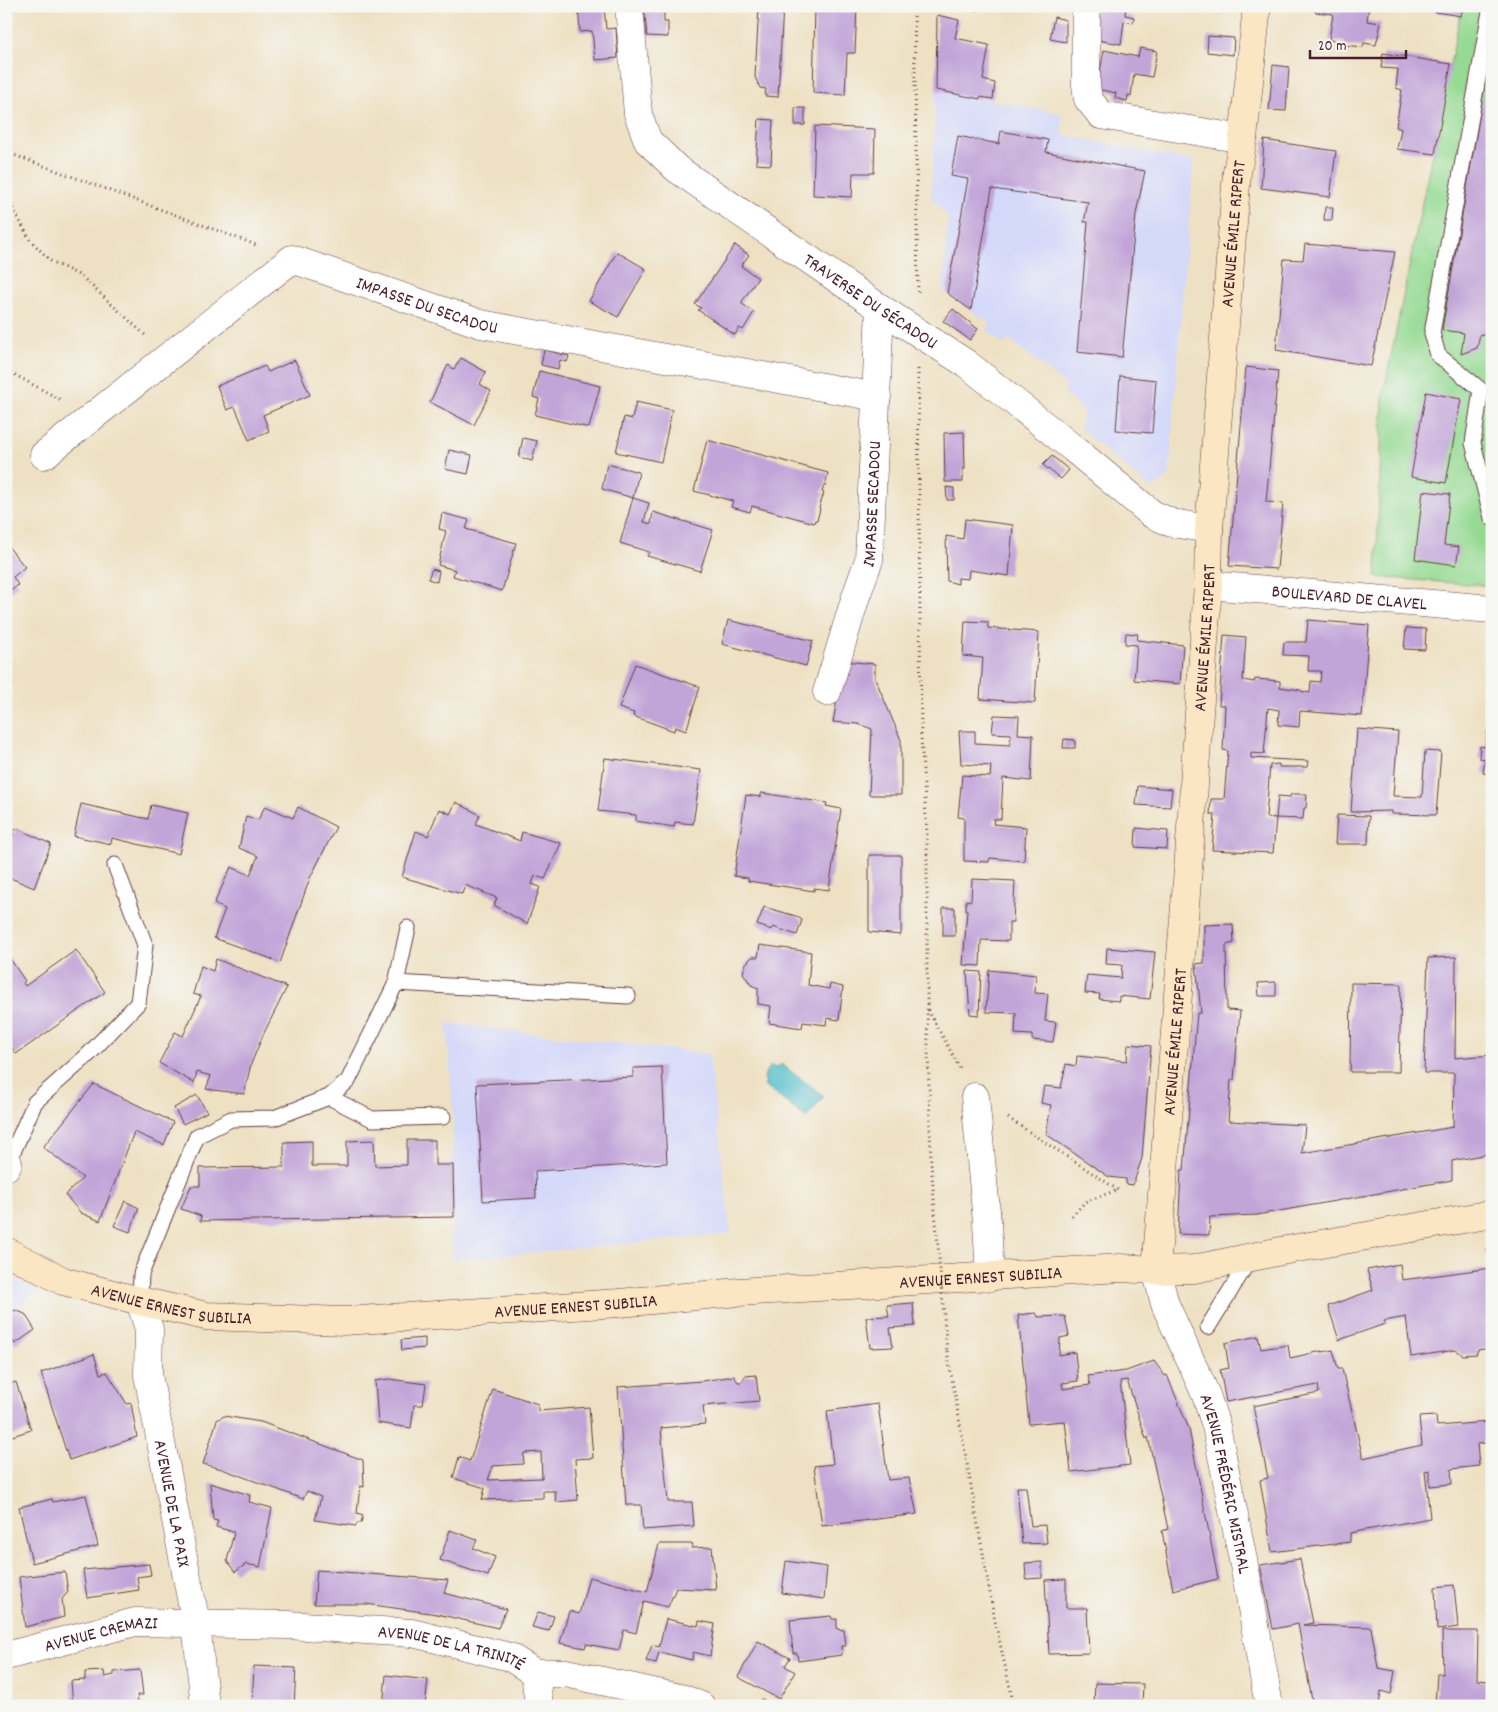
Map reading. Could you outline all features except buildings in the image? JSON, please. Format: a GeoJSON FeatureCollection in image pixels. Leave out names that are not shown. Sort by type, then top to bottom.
{"type":"FeatureCollection","features":[{"type":"Feature","properties":{"kind":"main road","name":"AVENUE ÉMILE RIPERT"},"geometry":{"type":"LineString","coordinates":[[1156,1270],[1189,856],[1208,585],[1209,528],[1237,172],[1257,6]]}},
{"type":"Feature","properties":{"kind":"main road","name":"AVENUE ERNEST SUBILIA"},"geometry":{"type":"LineString","coordinates":[[6,1250],[63,1281],[206,1316],[344,1320],[619,1303],[739,1292],[1120,1268],[1156,1270],[1194,1269],[1281,1251],[1492,1214]]}},
{"type":"Feature","properties":{"kind":"street","name":"TRAVERSE DU SÉCADOU"},"geometry":{"type":"LineString","coordinates":[[629,6],[638,114],[648,141],[677,169],[880,308],[967,364],[1152,514],[1172,523],[1209,528]]}},
{"type":"Feature","properties":{"kind":"street"},"geometry":{"type":"LineString","coordinates":[[1086,6],[1086,85],[1088,99],[1101,115],[1242,139]]}},
{"type":"Feature","properties":{"kind":"street"},"geometry":{"type":"LineString","coordinates":[[44,455],[292,259]]}},
{"type":"Feature","properties":{"kind":"street","name":"IMPASSE DU SECADOU"},"geometry":{"type":"LineString","coordinates":[[292,259],[481,324],[877,397]]}},
{"type":"Feature","properties":{"kind":"street","name":"IMPASSE SECADOU"},"geometry":{"type":"LineString","coordinates":[[827,692],[869,560],[880,308]]}},
{"type":"Feature","properties":{"kind":"street","name":"BOULEVARD DE CLAVEL"},"geometry":{"type":"LineString","coordinates":[[1208,585],[1492,609]]}},
{"type":"Feature","properties":{"kind":"street"},"geometry":{"type":"LineString","coordinates":[[975,1097],[987,1222],[990,1277]]}},
{"type":"Feature","properties":{"kind":"street","name":"AVENUE FRÉDÉRIC MISTRAL"},"geometry":{"type":"LineString","coordinates":[[1156,1270],[1165,1304],[1206,1395],[1216,1426],[1248,1585],[1269,1706]]}},
{"type":"Feature","properties":{"kind":"street","name":"AVENUE DE LA PAIX"},"geometry":{"type":"LineString","coordinates":[[140,1301],[149,1329],[148,1374],[196,1624],[205,1706]]}},
{"type":"Feature","properties":{"kind":"street","name":"AVENUE CREMAZI"},"geometry":{"type":"LineString","coordinates":[[6,1656],[135,1622],[196,1624]]}},
{"type":"Feature","properties":{"kind":"street","name":"AVENUE DE LA TRINITÉ"},"geometry":{"type":"LineString","coordinates":[[196,1624],[288,1625],[412,1633],[510,1657],[535,1673],[566,1673],[684,1699],[701,1706]]}},
{"type":"Feature","properties":{"kind":"street"},"geometry":{"type":"LineString","coordinates":[[535,1673],[539,1706]]}},
{"type":"Feature","properties":{"kind":"lane"},"geometry":{"type":"LineString","coordinates":[[1491,6],[1432,333],[1438,354],[1481,390],[1474,443],[1492,518]]}},
{"type":"Feature","properties":{"kind":"lane"},"geometry":{"type":"LineString","coordinates":[[7,1163],[35,1102],[88,1055],[138,1003],[145,945],[115,865]]}},
{"type":"Feature","properties":{"kind":"lane"},"geometry":{"type":"LineString","coordinates":[[140,1301],[140,1274],[197,1136],[231,1119],[274,1118],[329,1097],[348,1081],[396,983],[408,928]]}},
{"type":"Feature","properties":{"kind":"lane"},"geometry":{"type":"LineString","coordinates":[[396,983],[628,996]]}},
{"type":"Feature","properties":{"kind":"lane"},"geometry":{"type":"LineString","coordinates":[[329,1097],[372,1119],[443,1117]]}},
{"type":"Feature","properties":{"kind":"lane"},"geometry":{"type":"LineString","coordinates":[[1208,1327],[1251,1257]]}},
{"type":"Feature","properties":{"kind":"path"},"geometry":{"type":"LineString","coordinates":[[914,6],[918,304]]}},
{"type":"Feature","properties":{"kind":"path"},"geometry":{"type":"LineString","coordinates":[[6,152],[292,259]]}},
{"type":"Feature","properties":{"kind":"path"},"geometry":{"type":"LineString","coordinates":[[6,195],[30,240],[51,261],[81,276],[145,335]]}},
{"type":"Feature","properties":{"kind":"path"},"geometry":{"type":"LineString","coordinates":[[918,366],[921,738],[927,834],[927,1008],[931,1164],[947,1351],[995,1621],[1014,1706]]}},
{"type":"Feature","properties":{"kind":"path"},"geometry":{"type":"LineString","coordinates":[[6,370],[69,405],[97,414]]}},
{"type":"Feature","properties":{"kind":"path"},"geometry":{"type":"LineString","coordinates":[[927,1008],[975,1097],[1118,1190],[1085,1202],[1072,1216]]}},
{"type":"Feature","properties":{"kind":"shaded area"},"geometry":{"type":"Polygon","coordinates":[[[936,90],[1062,114],[1062,135],[1194,161],[1169,477],[1151,489],[1080,429],[1083,410],[1063,393],[1068,387],[1009,339],[1003,344],[986,329],[991,324],[943,291],[948,217],[931,198],[936,90]]]}},
{"type":"Feature","properties":{"kind":"shaded area"},"geometry":{"type":"Polygon","coordinates":[[[447,1023],[709,1054],[731,1234],[452,1260],[453,1116],[447,1023]]]}},
{"type":"Feature","properties":{"kind":"shaded area"},"geometry":{"type":"Polygon","coordinates":[[[6,1274],[39,1291],[6,1315],[6,1274]]]}},
{"type":"Feature","properties":{"kind":"green space"},"geometry":{"type":"Polygon","coordinates":[[[1462,6],[1492,6],[1492,586],[1376,577],[1383,396],[1462,6]]]}},
{"type":"Feature","properties":{"kind":"water"},"geometry":{"type":"Polygon","coordinates":[[[781,1064],[824,1096],[807,1118],[764,1086],[766,1083],[764,1078],[766,1071],[771,1066],[778,1068],[781,1064]]]}}]}
